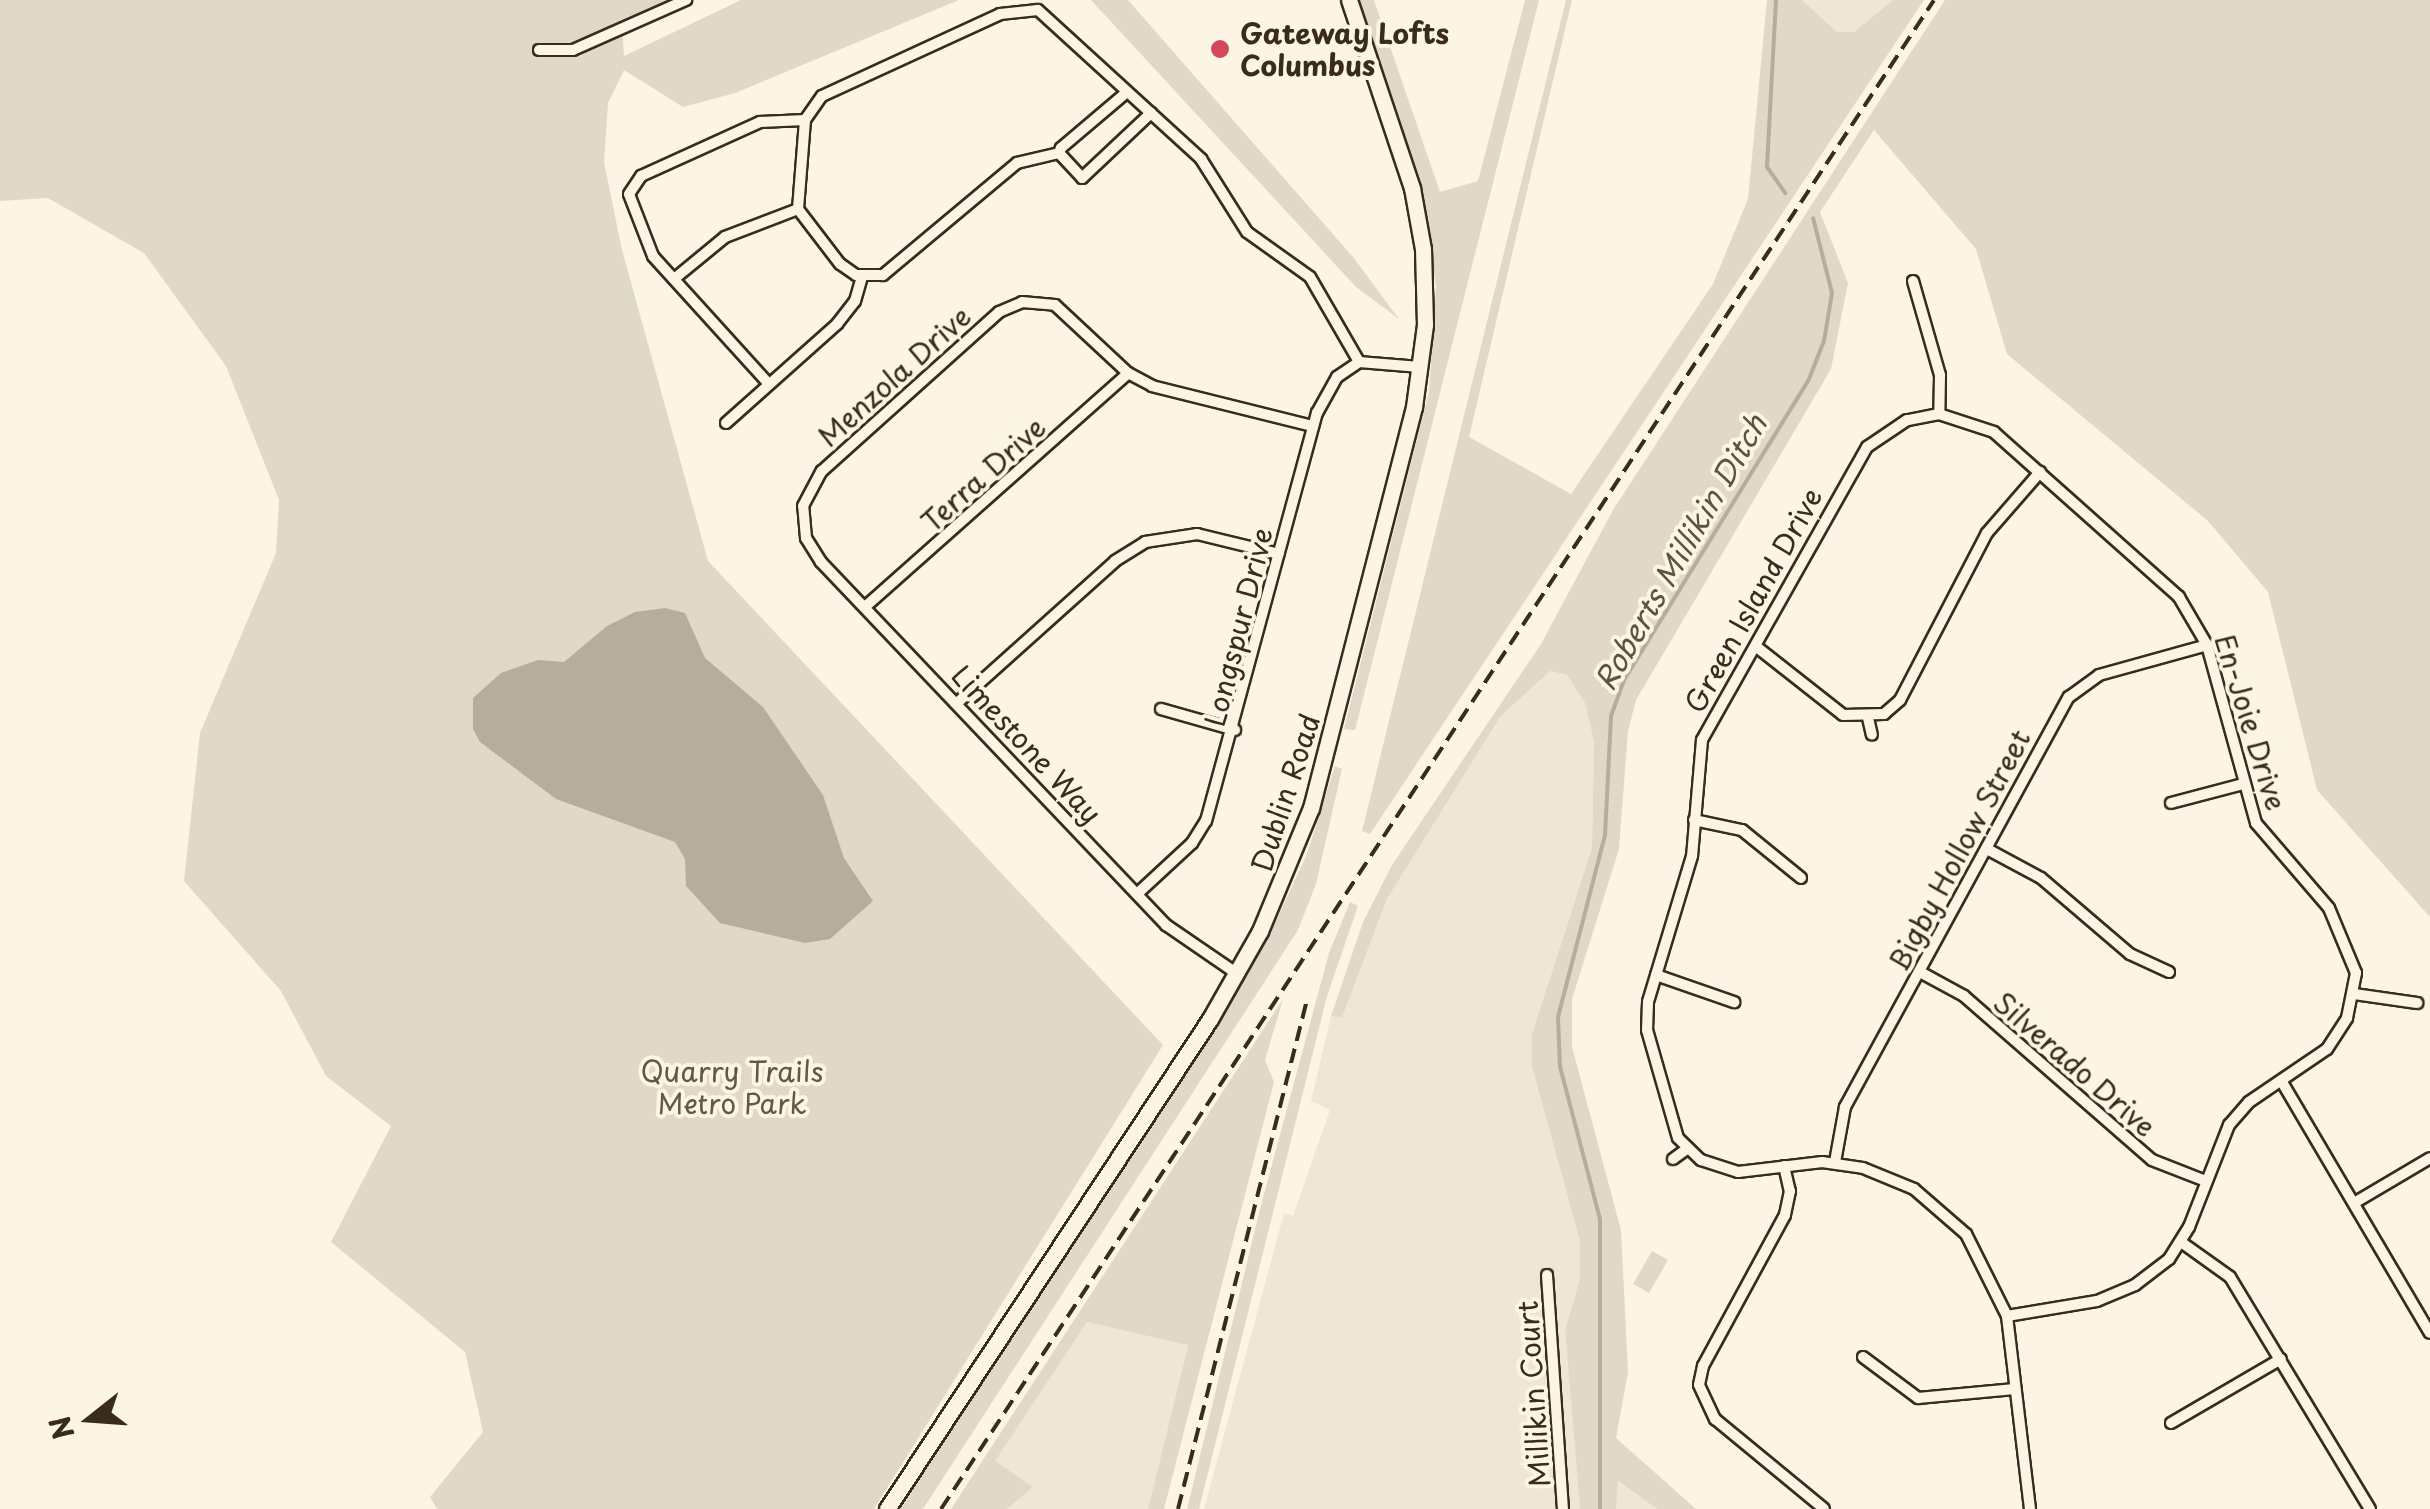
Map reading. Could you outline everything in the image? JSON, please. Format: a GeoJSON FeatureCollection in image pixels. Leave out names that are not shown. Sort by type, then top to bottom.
{"type":"FeatureCollection","features":[{"type":"Feature","properties":{"kind":"main road","name":"Dublin Road"},"geometry":{"type":"LineString","coordinates":[[887,1509],[1236,974],[1274,903],[1311,808],[1420,368],[1426,300],[1416,208],[1349,0]]}},
{"type":"Feature","properties":{"kind":"street"},"geometry":{"type":"LineString","coordinates":[[539,50],[573,50],[686,0]]}},
{"type":"Feature","properties":{"kind":"street"},"geometry":{"type":"LineString","coordinates":[[1126,92],[1058,153],[1016,163],[894,269],[862,276],[825,249],[798,208],[805,120],[835,87],[1021,9],[1054,20],[1200,159],[1248,232],[1310,277],[1359,362],[1420,368]]}},
{"type":"Feature","properties":{"kind":"street"},"geometry":{"type":"LineString","coordinates":[[1058,153],[1082,178],[1151,113]]}},
{"type":"Feature","properties":{"kind":"street"},"geometry":{"type":"LineString","coordinates":[[768,382],[653,256],[632,206],[633,184],[760,122],[805,120]]}},
{"type":"Feature","properties":{"kind":"street"},"geometry":{"type":"LineString","coordinates":[[674,279],[725,237],[798,208]]}},
{"type":"Feature","properties":{"kind":"street"},"geometry":{"type":"LineString","coordinates":[[726,423],[837,324],[855,301],[862,276]]}},
{"type":"Feature","properties":{"kind":"street"},"geometry":{"type":"LineString","coordinates":[[1914,281],[1940,375],[1939,414]]}},
{"type":"Feature","properties":{"kind":"street","name":"Menzola Drive"},"geometry":{"type":"LineString","coordinates":[[802,528],[803,506],[822,471],[990,320],[1022,302],[1055,304],[1128,373]]}},
{"type":"Feature","properties":{"kind":"street","name":"Longspur Drive"},"geometry":{"type":"LineString","coordinates":[[1138,893],[1199,834],[1235,730],[1313,426],[1337,377],[1359,362]]}},
{"type":"Feature","properties":{"kind":"street"},"geometry":{"type":"LineString","coordinates":[[1128,373],[1177,395],[1313,426]]}},
{"type":"Feature","properties":{"kind":"street","name":"Terra Drive"},"geometry":{"type":"LineString","coordinates":[[866,606],[1128,373]]}},
{"type":"Feature","properties":{"kind":"street","name":"En-Joie Drive"},"geometry":{"type":"LineString","coordinates":[[1939,414],[1994,432],[2164,580],[2208,645],[2256,823],[2341,928],[2356,973],[2346,1018],[2327,1049],[2230,1124],[2181,1242]]}},
{"type":"Feature","properties":{"kind":"street","name":"Green Island Drive"},"geometry":{"type":"LineString","coordinates":[[1686,1148],[1674,1126],[1648,1030],[1656,975],[1688,876],[1702,740],[1758,648],[1867,447],[1907,420],[1939,414]]}},
{"type":"Feature","properties":{"kind":"street"},"geometry":{"type":"LineString","coordinates":[[1758,648],[1843,714],[1868,718],[1900,700],[1988,534],[2040,472]]}},
{"type":"Feature","properties":{"kind":"street","name":"Limestone Way"},"geometry":{"type":"LineString","coordinates":[[802,528],[821,562],[1182,940],[1236,974]]}},
{"type":"Feature","properties":{"kind":"street"},"geometry":{"type":"LineString","coordinates":[[957,703],[1115,561],[1145,542],[1198,534],[1279,554]]}},
{"type":"Feature","properties":{"kind":"street","name":"Bigby Hollow Street"},"geometry":{"type":"LineString","coordinates":[[1835,1162],[1845,1107],[2069,698],[2099,675],[2208,645]]}},
{"type":"Feature","properties":{"kind":"street"},"geometry":{"type":"LineString","coordinates":[[1161,709],[1235,730]]}},
{"type":"Feature","properties":{"kind":"street"},"geometry":{"type":"LineString","coordinates":[[1868,718],[1872,735]]}},
{"type":"Feature","properties":{"kind":"street"},"geometry":{"type":"LineString","coordinates":[[2171,803],[2243,784]]}},
{"type":"Feature","properties":{"kind":"street"},"geometry":{"type":"LineString","coordinates":[[1694,820],[1742,830],[1801,878]]}},
{"type":"Feature","properties":{"kind":"street"},"geometry":{"type":"LineString","coordinates":[[1987,849],[2041,878],[2130,954],[2168,972]]}},
{"type":"Feature","properties":{"kind":"street","name":"Silverado Drive"},"geometry":{"type":"LineString","coordinates":[[1920,972],[1964,996],[2152,1160],[2206,1181]]}},
{"type":"Feature","properties":{"kind":"street"},"geometry":{"type":"LineString","coordinates":[[1656,975],[1734,1002]]}},
{"type":"Feature","properties":{"kind":"street"},"geometry":{"type":"LineString","coordinates":[[2354,994],[2417,1003]]}},
{"type":"Feature","properties":{"kind":"street"},"geometry":{"type":"LineString","coordinates":[[2282,1082],[2429,1327]]}},
{"type":"Feature","properties":{"kind":"street"},"geometry":{"type":"LineString","coordinates":[[1673,1159],[1686,1148],[1725,1171],[1835,1162],[1914,1188],[1954,1219],[1990,1270],[2008,1316],[2030,1509]]}},
{"type":"Feature","properties":{"kind":"street"},"geometry":{"type":"LineString","coordinates":[[2354,1203],[2430,1158]]}},
{"type":"Feature","properties":{"kind":"street"},"geometry":{"type":"LineString","coordinates":[[1784,1166],[1790,1191],[1785,1216],[1703,1366],[1699,1385],[1714,1419],[1824,1509]]}},
{"type":"Feature","properties":{"kind":"street"},"geometry":{"type":"LineString","coordinates":[[2008,1316],[2118,1293],[2152,1275],[2181,1242],[2230,1277],[2370,1509]]}},
{"type":"Feature","properties":{"kind":"street","name":"Millikin Court"},"geometry":{"type":"LineString","coordinates":[[1547,1275],[1563,1509]]}},
{"type":"Feature","properties":{"kind":"street"},"geometry":{"type":"LineString","coordinates":[[1863,1357],[1918,1398],[2015,1388]]}},
{"type":"Feature","properties":{"kind":"street"},"geometry":{"type":"LineString","coordinates":[[2171,1422],[2281,1358]]}},
{"type":"Feature","properties":{"kind":"shaded area"},"geometry":{"type":"Polygon","coordinates":[[[1802,0],[1893,0],[1854,32],[1837,32],[1802,0]]]}},
{"type":"Feature","properties":{"kind":"shaded area"},"geometry":{"type":"Polygon","coordinates":[[[665,608],[685,613],[705,658],[763,707],[823,795],[844,858],[873,901],[830,939],[805,943],[720,923],[686,886],[685,859],[675,842],[556,799],[480,742],[473,729],[473,698],[501,673],[538,660],[564,662],[607,626],[635,612],[665,608]]]}},
{"type":"Feature","properties":{"kind":"shaded area"},"geometry":{"type":"Polygon","coordinates":[[[1550,671],[1567,675],[1585,703],[1594,742],[1592,848],[1532,1034],[1532,1067],[1580,1241],[1580,1279],[1565,1330],[1580,1509],[1204,1509],[1284,1213],[1293,1216],[1330,1110],[1311,1101],[1331,1016],[1342,1016],[1387,899],[1500,717],[1550,671]]]}},
{"type":"Feature","properties":{"kind":"shaded area"},"geometry":{"type":"Polygon","coordinates":[[[1087,1322],[1188,1344],[1148,1509],[1007,1509],[1032,1487],[994,1461],[1087,1322]]]}},
{"type":"Feature","properties":{"kind":"shaded area"},"geometry":{"type":"Polygon","coordinates":[[[1617,1481],[1657,1509],[1616,1509],[1617,1481]]]}},
{"type":"Feature","properties":{"kind":"green space","name":"Quarry Trails Metro Park"},"geometry":{"type":"Polygon","coordinates":[[[0,0],[676,0],[622,24],[624,56],[741,0],[959,0],[735,93],[683,107],[624,70],[608,103],[604,162],[622,250],[708,561],[1163,1045],[874,1509],[437,1509],[430,1497],[483,1432],[465,1352],[331,1242],[391,1126],[326,1076],[281,991],[184,881],[200,733],[276,553],[279,500],[226,366],[144,253],[48,198],[0,201],[0,0]]]}},
{"type":"Feature","properties":{"kind":"green space"},"geometry":{"type":"Polygon","coordinates":[[[1091,0],[1128,0],[1353,257],[1399,319],[1356,287],[1091,0]]]}},
{"type":"Feature","properties":{"kind":"green space"},"geometry":{"type":"Polygon","coordinates":[[[1357,0],[1374,0],[1440,192],[1478,181],[1525,0],[1539,0],[1355,730],[1344,729],[1429,392],[1436,286],[1415,170],[1357,0]]]}},
{"type":"Feature","properties":{"kind":"green space"},"geometry":{"type":"Polygon","coordinates":[[[1566,0],[1572,0],[1469,437],[1571,494],[1713,284],[1748,199],[1767,0],[1802,0],[1837,32],[1854,32],[1893,0],[1924,0],[1370,834],[1362,831],[1566,0]]]}},
{"type":"Feature","properties":{"kind":"green space"},"geometry":{"type":"Polygon","coordinates":[[[1945,0],[2430,0],[2430,917],[2317,790],[2268,592],[2208,521],[2007,354],[1976,249],[1874,130],[1820,212],[1848,283],[1831,369],[1636,700],[1628,731],[1619,849],[1572,999],[1572,1047],[1621,1230],[1628,1372],[1616,1438],[1696,1509],[1657,1509],[1618,1481],[1616,1509],[1580,1509],[1565,1330],[1580,1279],[1580,1241],[1532,1067],[1532,1034],[1592,848],[1594,742],[1585,703],[1567,675],[1550,671],[1500,717],[1387,899],[1342,1017],[1331,1016],[1363,922],[1392,865],[1541,644],[1613,510],[1945,0]]]}},
{"type":"Feature","properties":{"kind":"green space"},"geometry":{"type":"Polygon","coordinates":[[[1335,766],[1342,769],[1316,884],[1298,930],[923,1509],[900,1509],[1198,1056],[1276,921],[1307,854],[1335,766]]]}},
{"type":"Feature","properties":{"kind":"green space"},"geometry":{"type":"Polygon","coordinates":[[[1350,902],[1358,906],[1327,996],[1199,1509],[1187,1509],[1260,1209],[1329,953],[1350,902]]]}},
{"type":"Feature","properties":{"kind":"green space"},"geometry":{"type":"Polygon","coordinates":[[[1283,999],[1265,1060],[1274,1082],[1164,1509],[1148,1509],[1188,1345],[1087,1322],[995,1461],[1033,1487],[1007,1509],[951,1509],[1283,999]]]}},
{"type":"Feature","properties":{"kind":"green space"},"geometry":{"type":"Polygon","coordinates":[[[1652,1251],[1668,1260],[1649,1293],[1633,1284],[1652,1251]]]}},
{"type":"Feature","properties":{"kind":"waterway","name":"Roberts Millikin Ditch"},"geometry":{"type":"LineString","coordinates":[[1776,0],[1767,167],[1785,193]]}},
{"type":"Feature","properties":{"kind":"waterway","name":"Roberts Millikin Ditch"},"geometry":{"type":"LineString","coordinates":[[1600,1509],[1600,1219],[1560,1067],[1558,1017],[1605,835],[1611,716],[1624,680],[1809,379],[1824,341],[1832,293],[1813,218]]}},
{"type":"Feature","properties":{"kind":"railway"},"geometry":{"type":"LineString","coordinates":[[941,1509],[1934,0]]}},
{"type":"Feature","properties":{"kind":"railway"},"geometry":{"type":"LineString","coordinates":[[1178,1509],[1307,1000]]}},
{"type":"Feature","properties":{"kind":"place","name":"Gateway Lofts Columbus"},"geometry":{"type":"Point","coordinates":[1220,49]}}]}
